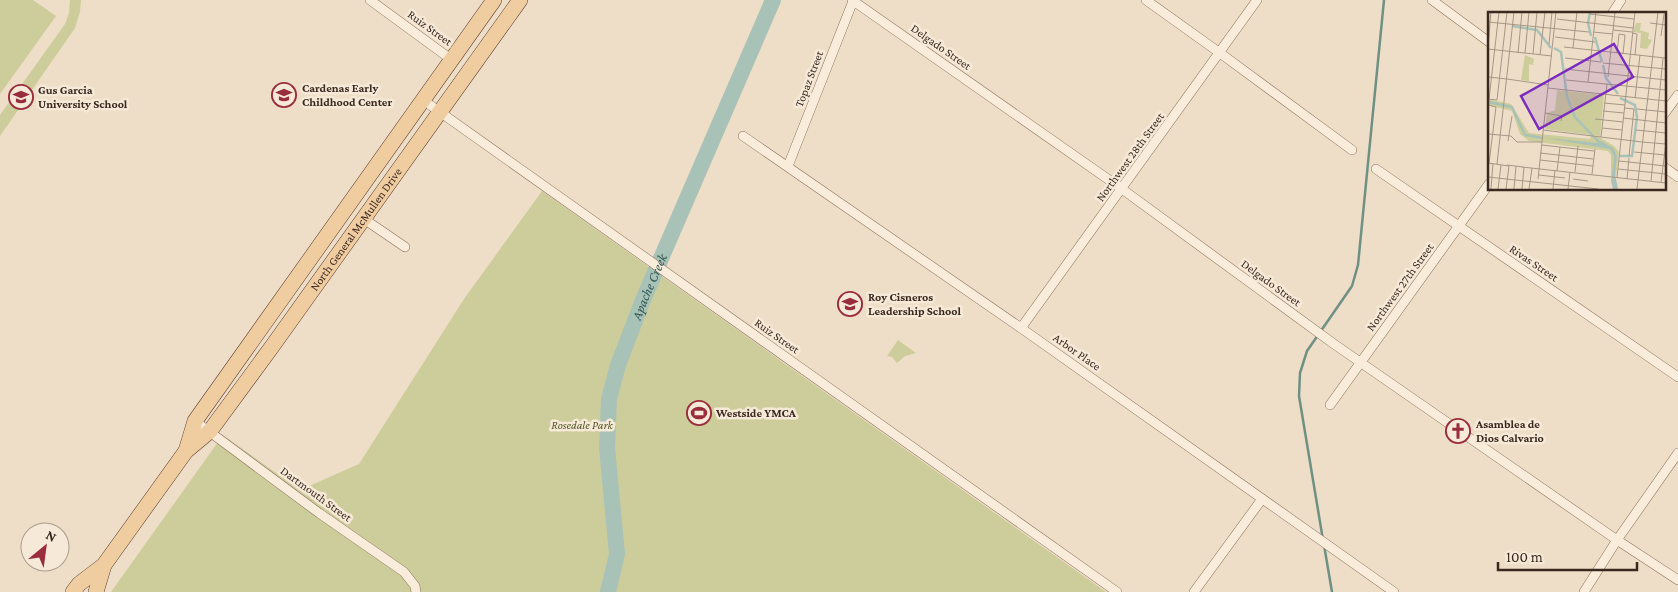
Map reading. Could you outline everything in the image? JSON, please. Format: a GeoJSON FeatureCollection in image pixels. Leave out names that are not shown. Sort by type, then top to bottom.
{"type":"FeatureCollection","features":[{"type":"Feature","properties":{"kind":"main road","name":"North General McMullen Drive"},"geometry":{"type":"LineString","coordinates":[[186,451],[195,420],[494,0]]}},
{"type":"Feature","properties":{"kind":"main road","name":"North General McMullen Drive"},"geometry":{"type":"LineString","coordinates":[[73,592],[79,584],[104,565],[186,451],[210,432],[520,0]]}},
{"type":"Feature","properties":{"kind":"main road"},"geometry":{"type":"LineString","coordinates":[[271,348],[280,318],[356,212],[351,201]]}},
{"type":"Feature","properties":{"kind":"main road","name":"North General McMullen Drive"},"geometry":{"type":"LineString","coordinates":[[96,592],[104,565]]}},
{"type":"Feature","properties":{"kind":"street","name":"Ruiz Street"},"geometry":{"type":"LineString","coordinates":[[370,0],[452,60]]}},
{"type":"Feature","properties":{"kind":"street","name":"Topaz Street"},"geometry":{"type":"LineString","coordinates":[[788,166],[853,0]]}},
{"type":"Feature","properties":{"kind":"street","name":"Delgado Street"},"geometry":{"type":"LineString","coordinates":[[853,0],[1122,189],[1308,326],[1617,540],[1678,580]]}},
{"type":"Feature","properties":{"kind":"street"},"geometry":{"type":"LineString","coordinates":[[1146,0],[1352,150]]}},
{"type":"Feature","properties":{"kind":"street","name":"Northwest 28th Street"},"geometry":{"type":"LineString","coordinates":[[1021,328],[1257,0]]}},
{"type":"Feature","properties":{"kind":"street"},"geometry":{"type":"LineString","coordinates":[[1432,0],[1488,41]]}},
{"type":"Feature","properties":{"kind":"street"},"geometry":{"type":"LineString","coordinates":[[1613,12],[1621,0]]}},
{"type":"Feature","properties":{"kind":"street"},"geometry":{"type":"LineString","coordinates":[[1666,111],[1678,95]]}},
{"type":"Feature","properties":{"kind":"street","name":"Ruiz Street"},"geometry":{"type":"LineString","coordinates":[[423,100],[1117,592]]}},
{"type":"Feature","properties":{"kind":"street","name":"Arbor Place"},"geometry":{"type":"LineString","coordinates":[[743,136],[1021,328],[1394,592]]}},
{"type":"Feature","properties":{"kind":"street"},"geometry":{"type":"LineString","coordinates":[[1666,168],[1678,177]]}},
{"type":"Feature","properties":{"kind":"street","name":"Rivas Street"},"geometry":{"type":"LineString","coordinates":[[1376,169],[1678,377]]}},
{"type":"Feature","properties":{"kind":"street","name":"Northwest 27th Street"},"geometry":{"type":"LineString","coordinates":[[1330,405],[1488,185]]}},
{"type":"Feature","properties":{"kind":"street"},"geometry":{"type":"LineString","coordinates":[[364,219],[405,247]]}},
{"type":"Feature","properties":{"kind":"street","name":"Dartmouth Street"},"geometry":{"type":"LineString","coordinates":[[195,420],[320,513],[404,572],[415,586],[416,592]]}},
{"type":"Feature","properties":{"kind":"street"},"geometry":{"type":"LineString","coordinates":[[1584,592],[1617,540],[1678,453]]}},
{"type":"Feature","properties":{"kind":"street"},"geometry":{"type":"LineString","coordinates":[[1194,592],[1262,499]]}},
{"type":"Feature","properties":{"kind":"green space"},"geometry":{"type":"Polygon","coordinates":[[[0,0],[33,0],[56,16],[0,94],[0,0]]]}},
{"type":"Feature","properties":{"kind":"green space"},"geometry":{"type":"Polygon","coordinates":[[[70,0],[81,0],[80,12],[75,28],[0,136],[0,115],[65,24],[69,13],[70,0]]]}},
{"type":"Feature","properties":{"kind":"green space","name":"Rosedale Park"},"geometry":{"type":"Polygon","coordinates":[[[542,191],[1106,592],[111,592],[223,435],[300,490],[359,464],[464,299],[542,191]]]}},
{"type":"Feature","properties":{"kind":"green space"},"geometry":{"type":"Polygon","coordinates":[[[898,340],[916,353],[905,356],[897,363],[892,357],[887,356],[898,340]]]}},
{"type":"Feature","properties":{"kind":"waterway","name":"Apache Creek"},"geometry":{"type":"LineString","coordinates":[[608,592],[617,554],[607,448],[609,399],[618,365],[643,300],[773,0]]}},
{"type":"Feature","properties":{"kind":"waterway"},"geometry":{"type":"LineString","coordinates":[[1323,540],[1299,396],[1300,373],[1307,351],[1352,286],[1358,265],[1384,0]]}},
{"type":"Feature","properties":{"kind":"waterway"},"geometry":{"type":"LineString","coordinates":[[1324,545],[1332,592]]}},
{"type":"Feature","properties":{"kind":"place","name":"Cardenas Early Childhood Center"},"geometry":{"type":"Point","coordinates":[284,95]}},
{"type":"Feature","properties":{"kind":"place","name":"Gus Garcia University School"},"geometry":{"type":"Point","coordinates":[21,97]}},
{"type":"Feature","properties":{"kind":"place","name":"Roy Cisneros Leadership School"},"geometry":{"type":"Point","coordinates":[850,304]}},
{"type":"Feature","properties":{"kind":"place","name":"Westside YMCA"},"geometry":{"type":"Point","coordinates":[699,413]}},
{"type":"Feature","properties":{"kind":"place","name":"Asamblea de Dios Calvario"},"geometry":{"type":"Point","coordinates":[1458,431]}}]}
